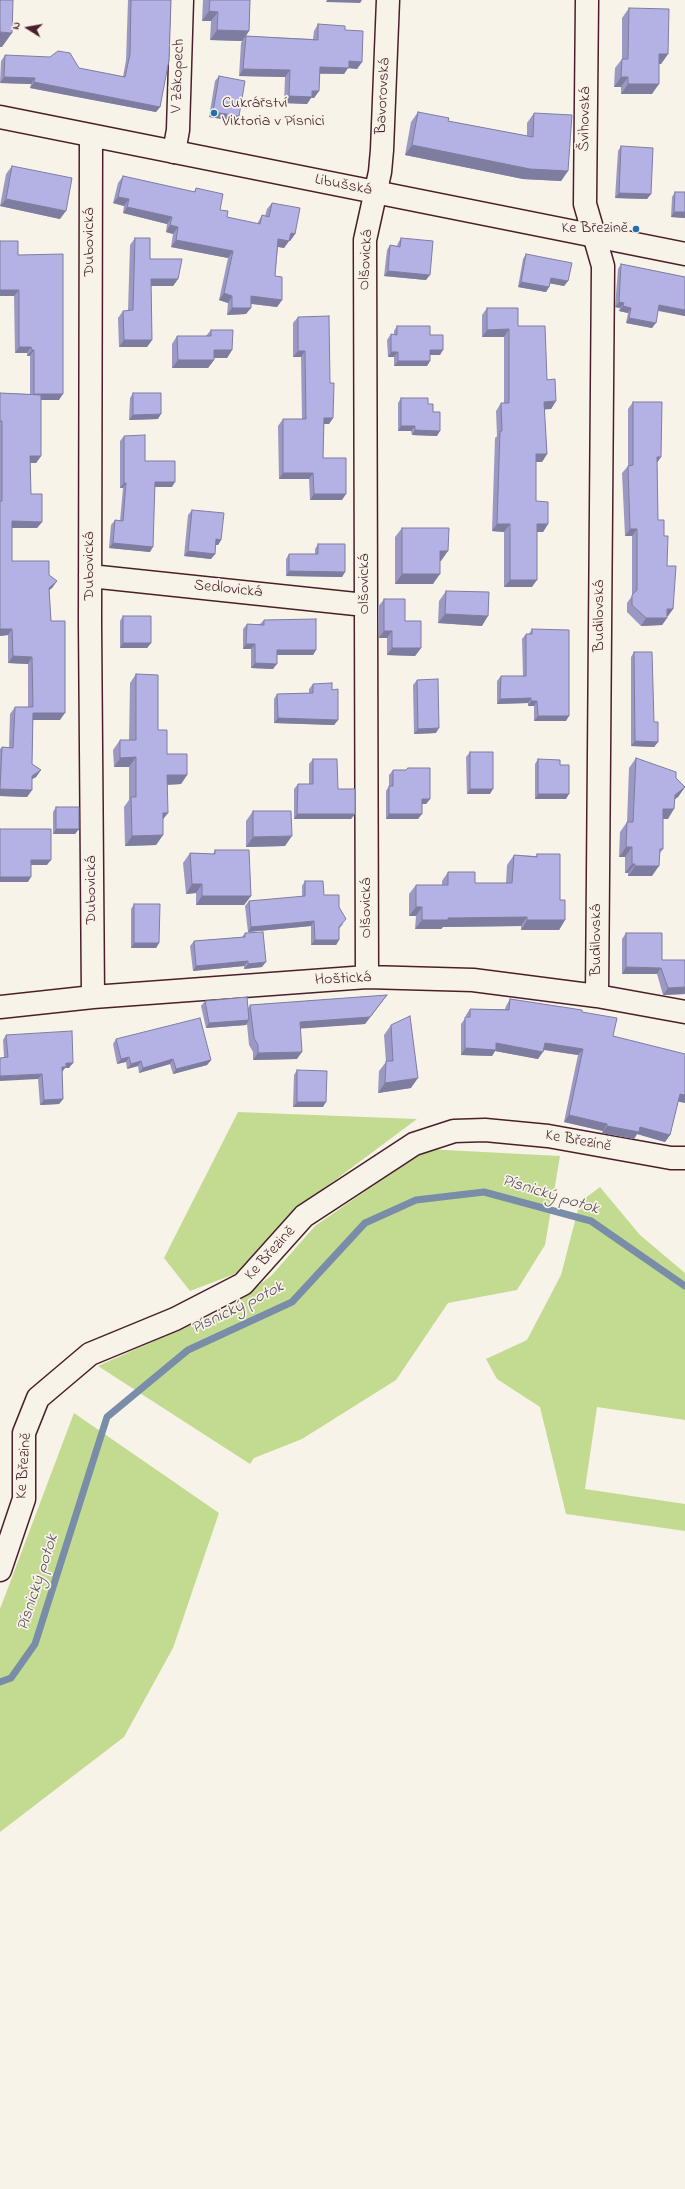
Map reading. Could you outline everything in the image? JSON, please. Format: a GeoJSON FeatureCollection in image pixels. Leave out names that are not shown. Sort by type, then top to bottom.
{"type":"FeatureCollection","features":[{"type":"Feature","properties":{"kind":"street","name":"V Zákopech"},"geometry":{"type":"LineString","coordinates":[[174,152],[178,130],[182,0]]}},
{"type":"Feature","properties":{"kind":"street","name":"Bavorovská"},"geometry":{"type":"LineString","coordinates":[[375,192],[382,150],[388,0]]}},
{"type":"Feature","properties":{"kind":"street","name":"Švihovská"},"geometry":{"type":"LineString","coordinates":[[587,0],[585,204],[596,237]]}},
{"type":"Feature","properties":{"kind":"street","name":"Libušská"},"geometry":{"type":"LineString","coordinates":[[0,117],[685,254]]}},
{"type":"Feature","properties":{"kind":"street","name":"Dubovická"},"geometry":{"type":"LineString","coordinates":[[91,136],[90,576],[93,997]]}},
{"type":"Feature","properties":{"kind":"street","name":"Olšovická"},"geometry":{"type":"LineString","coordinates":[[367,977],[365,240],[375,192]]}},
{"type":"Feature","properties":{"kind":"street","name":"Budilovská"},"geometry":{"type":"LineString","coordinates":[[596,237],[603,266],[597,996]]}},
{"type":"Feature","properties":{"kind":"street","name":"Sedlovická"},"geometry":{"type":"LineString","coordinates":[[90,576],[365,605]]}},
{"type":"Feature","properties":{"kind":"street","name":"Hoštická"},"geometry":{"type":"LineString","coordinates":[[0,1007],[93,997],[367,977],[472,980],[597,996],[685,1012]]}},
{"type":"Feature","properties":{"kind":"street","name":"Ke Březině"},"geometry":{"type":"LineString","coordinates":[[0,1570],[24,1499],[24,1434],[38,1398],[90,1354],[175,1320],[243,1284],[304,1216],[414,1144],[454,1131],[485,1130],[548,1136],[664,1157],[685,1158]]}},
{"type":"Feature","properties":{"kind":"green space"},"geometry":{"type":"Polygon","coordinates":[[[238,1112],[417,1119],[303,1204],[240,1272],[190,1291],[164,1258],[238,1112]]]}},
{"type":"Feature","properties":{"kind":"green space"},"geometry":{"type":"Polygon","coordinates":[[[426,1149],[560,1156],[545,1245],[517,1290],[448,1303],[396,1380],[302,1439],[254,1458],[250,1464],[98,1366],[228,1308],[271,1276],[315,1226],[426,1149]]]}},
{"type":"Feature","properties":{"kind":"green space"},"geometry":{"type":"Polygon","coordinates":[[[600,1187],[640,1235],[685,1273],[685,1420],[597,1407],[585,1489],[685,1504],[685,1531],[566,1514],[540,1407],[497,1379],[486,1359],[527,1340],[561,1275],[580,1202],[600,1187]]]}},
{"type":"Feature","properties":{"kind":"green space"},"geometry":{"type":"Polygon","coordinates":[[[74,1413],[219,1513],[173,1648],[124,1737],[0,1832],[0,1609],[74,1413]]]}},
{"type":"Feature","properties":{"kind":"building"},"geometry":{"type":"Polygon","coordinates":[[[0,0],[13,0],[12,33],[0,32],[0,0]]]}},
{"type":"Feature","properties":{"kind":"building"},"geometry":{"type":"Polygon","coordinates":[[[131,0],[171,0],[169,60],[160,107],[34,82],[35,78],[4,77],[5,55],[50,57],[58,51],[70,53],[79,68],[125,77],[130,54],[131,0]]]}},
{"type":"Feature","properties":{"kind":"building"},"geometry":{"type":"Polygon","coordinates":[[[210,0],[250,0],[249,31],[217,30],[218,12],[209,11],[210,0]]]}},
{"type":"Feature","properties":{"kind":"building"},"geometry":{"type":"Polygon","coordinates":[[[629,8],[669,9],[668,54],[659,54],[659,84],[628,84],[628,77],[621,77],[622,59],[628,59],[629,8]]]}},
{"type":"Feature","properties":{"kind":"building"},"geometry":{"type":"Polygon","coordinates":[[[318,24],[345,26],[345,30],[363,31],[362,62],[349,61],[349,68],[320,67],[319,91],[312,91],[312,97],[289,96],[290,70],[243,69],[246,36],[318,40],[318,24]]]}},
{"type":"Feature","properties":{"kind":"building"},"geometry":{"type":"Polygon","coordinates":[[[219,76],[245,81],[239,116],[213,112],[219,76]]]}},
{"type":"Feature","properties":{"kind":"building"},"geometry":{"type":"Polygon","coordinates":[[[418,112],[449,118],[448,121],[533,137],[534,113],[572,115],[568,171],[530,169],[412,145],[418,112]]]}},
{"type":"Feature","properties":{"kind":"building"},"geometry":{"type":"Polygon","coordinates":[[[621,146],[653,148],[651,194],[619,193],[621,146]]]}},
{"type":"Feature","properties":{"kind":"building"},"geometry":{"type":"Polygon","coordinates":[[[12,166],[72,178],[66,211],[6,199],[12,166]]]}},
{"type":"Feature","properties":{"kind":"building"},"geometry":{"type":"Polygon","coordinates":[[[123,176],[195,192],[196,188],[223,194],[220,210],[228,211],[227,217],[260,224],[262,215],[269,217],[272,203],[300,208],[295,234],[291,233],[289,241],[278,239],[275,276],[282,277],[282,300],[251,296],[251,308],[232,308],[232,296],[224,293],[233,251],[176,240],[178,227],[170,225],[172,217],[127,207],[129,199],[118,197],[123,176]]]}},
{"type":"Feature","properties":{"kind":"building"},"geometry":{"type":"Polygon","coordinates":[[[675,192],[685,192],[685,212],[674,212],[675,192]]]}},
{"type":"Feature","properties":{"kind":"building"},"geometry":{"type":"Polygon","coordinates":[[[135,238],[150,238],[150,259],[182,259],[178,279],[151,279],[152,340],[124,340],[123,311],[133,310],[135,238]]]}},
{"type":"Feature","properties":{"kind":"building"},"geometry":{"type":"Polygon","coordinates":[[[401,238],[433,241],[430,275],[388,271],[390,245],[400,247],[401,238]]]}},
{"type":"Feature","properties":{"kind":"building"},"geometry":{"type":"Polygon","coordinates":[[[0,241],[18,241],[18,255],[63,254],[63,394],[34,394],[34,350],[32,350],[31,347],[19,347],[19,290],[0,290],[0,241]]]}},
{"type":"Feature","properties":{"kind":"building"},"geometry":{"type":"Polygon","coordinates":[[[526,254],[572,263],[568,281],[551,278],[549,287],[521,282],[526,254]]]}},
{"type":"Feature","properties":{"kind":"building"},"geometry":{"type":"Polygon","coordinates":[[[621,264],[685,277],[685,310],[659,305],[656,323],[629,318],[631,308],[623,306],[624,303],[619,302],[621,264]]]}},
{"type":"Feature","properties":{"kind":"building"},"geometry":{"type":"Polygon","coordinates":[[[487,308],[518,308],[518,326],[545,326],[547,380],[555,379],[556,401],[544,402],[547,454],[536,454],[536,501],[548,502],[548,524],[537,524],[537,580],[510,580],[510,524],[497,524],[500,431],[502,431],[501,403],[509,403],[509,329],[487,330],[487,308]]]}},
{"type":"Feature","properties":{"kind":"building"},"geometry":{"type":"Polygon","coordinates":[[[329,316],[330,383],[334,383],[333,418],[324,418],[323,458],[346,458],[346,494],[314,494],[313,473],[283,473],[283,419],[306,419],[305,351],[298,351],[298,317],[329,316]]]}},
{"type":"Feature","properties":{"kind":"building"},"geometry":{"type":"Polygon","coordinates":[[[397,326],[430,326],[430,335],[443,335],[443,350],[430,350],[430,361],[398,361],[398,352],[391,352],[391,334],[397,335],[397,326]]]}},
{"type":"Feature","properties":{"kind":"building"},"geometry":{"type":"Polygon","coordinates":[[[211,330],[233,330],[232,350],[214,350],[214,360],[178,360],[177,336],[211,336],[211,330]]]}},
{"type":"Feature","properties":{"kind":"building"},"geometry":{"type":"Polygon","coordinates":[[[0,393],[41,395],[41,456],[30,456],[31,494],[42,494],[42,522],[12,521],[12,561],[49,561],[49,575],[57,581],[49,588],[51,621],[65,621],[65,713],[33,713],[32,764],[41,770],[32,776],[32,790],[0,789],[2,747],[13,748],[15,707],[33,707],[32,657],[13,656],[12,629],[0,629],[0,501],[2,501],[2,421],[0,421],[0,393]]]}},
{"type":"Feature","properties":{"kind":"building"},"geometry":{"type":"Polygon","coordinates":[[[133,393],[161,393],[161,414],[133,415],[133,393]]]}},
{"type":"Feature","properties":{"kind":"building"},"geometry":{"type":"Polygon","coordinates":[[[401,398],[428,398],[428,404],[433,404],[433,412],[440,412],[440,431],[415,430],[415,426],[401,426],[401,398]]]}},
{"type":"Feature","properties":{"kind":"building"},"geometry":{"type":"Polygon","coordinates":[[[633,402],[662,402],[661,457],[657,457],[658,520],[664,520],[664,536],[668,536],[667,566],[676,566],[673,609],[667,609],[667,618],[646,618],[632,605],[632,595],[637,590],[637,529],[630,529],[628,466],[633,465],[633,402]]]}},
{"type":"Feature","properties":{"kind":"building"},"geometry":{"type":"Polygon","coordinates":[[[145,435],[145,461],[175,461],[175,482],[155,482],[153,547],[113,543],[115,520],[123,521],[126,483],[124,483],[124,436],[145,435]]]}},
{"type":"Feature","properties":{"kind":"building"},"geometry":{"type":"Polygon","coordinates":[[[192,510],[224,513],[221,540],[216,539],[215,554],[188,551],[192,510]]]}},
{"type":"Feature","properties":{"kind":"building"},"geometry":{"type":"Polygon","coordinates":[[[402,528],[449,528],[448,551],[440,551],[440,574],[402,574],[402,528]]]}},
{"type":"Feature","properties":{"kind":"building"},"geometry":{"type":"Polygon","coordinates":[[[318,544],[345,544],[345,572],[289,571],[289,554],[318,554],[318,544]]]}},
{"type":"Feature","properties":{"kind":"building"},"geometry":{"type":"Polygon","coordinates":[[[446,591],[489,592],[488,616],[445,614],[446,591]]]}},
{"type":"Feature","properties":{"kind":"building"},"geometry":{"type":"Polygon","coordinates":[[[384,599],[405,599],[405,621],[421,621],[421,648],[392,648],[392,631],[384,631],[384,599]]]}},
{"type":"Feature","properties":{"kind":"building"},"geometry":{"type":"Polygon","coordinates":[[[123,616],[151,616],[151,643],[123,643],[123,616]]]}},
{"type":"Feature","properties":{"kind":"building"},"geometry":{"type":"Polygon","coordinates":[[[316,619],[316,650],[277,650],[277,664],[255,663],[255,644],[246,644],[247,624],[264,625],[264,620],[316,619]]]}},
{"type":"Feature","properties":{"kind":"building"},"geometry":{"type":"Polygon","coordinates":[[[532,629],[569,630],[569,716],[538,716],[537,701],[531,701],[531,698],[500,699],[501,676],[526,676],[526,634],[532,634],[532,629]]]}},
{"type":"Feature","properties":{"kind":"building"},"geometry":{"type":"Polygon","coordinates":[[[634,652],[652,652],[654,722],[658,722],[658,742],[635,741],[634,652]]]}},
{"type":"Feature","properties":{"kind":"building"},"geometry":{"type":"Polygon","coordinates":[[[136,674],[158,675],[158,730],[167,730],[167,754],[187,754],[187,775],[167,775],[168,813],[163,813],[163,835],[132,836],[131,797],[136,797],[136,757],[120,758],[120,740],[136,740],[136,674]]]}},
{"type":"Feature","properties":{"kind":"building"},"geometry":{"type":"Polygon","coordinates":[[[438,679],[439,728],[418,729],[417,680],[438,679]]]}},
{"type":"Feature","properties":{"kind":"building"},"geometry":{"type":"Polygon","coordinates":[[[332,683],[332,690],[338,689],[338,720],[278,718],[277,694],[313,693],[313,684],[332,683]]]}},
{"type":"Feature","properties":{"kind":"building"},"geometry":{"type":"Polygon","coordinates":[[[470,752],[493,752],[493,789],[470,789],[470,752]]]}},
{"type":"Feature","properties":{"kind":"building"},"geometry":{"type":"Polygon","coordinates":[[[636,758],[676,772],[676,778],[685,787],[675,795],[674,809],[663,809],[663,849],[660,849],[659,866],[635,866],[635,864],[632,864],[632,847],[626,847],[627,822],[633,822],[636,758]]]}},
{"type":"Feature","properties":{"kind":"building"},"geometry":{"type":"Polygon","coordinates":[[[313,759],[337,759],[338,789],[355,789],[355,814],[297,814],[298,784],[313,784],[313,759]]]}},
{"type":"Feature","properties":{"kind":"building"},"geometry":{"type":"Polygon","coordinates":[[[538,759],[560,760],[560,765],[569,765],[569,794],[538,794],[538,759]]]}},
{"type":"Feature","properties":{"kind":"building"},"geometry":{"type":"Polygon","coordinates":[[[408,768],[430,768],[430,799],[422,799],[422,814],[389,814],[389,786],[393,786],[393,770],[406,770],[408,768]]]}},
{"type":"Feature","properties":{"kind":"building"},"geometry":{"type":"Polygon","coordinates":[[[56,807],[79,807],[79,829],[56,829],[56,807]]]}},
{"type":"Feature","properties":{"kind":"building"},"geometry":{"type":"Polygon","coordinates":[[[253,811],[291,811],[292,836],[253,837],[253,811]]]}},
{"type":"Feature","properties":{"kind":"building"},"geometry":{"type":"Polygon","coordinates":[[[0,829],[51,829],[51,860],[31,860],[31,877],[0,877],[0,829]]]}},
{"type":"Feature","properties":{"kind":"building"},"geometry":{"type":"Polygon","coordinates":[[[215,850],[249,850],[251,896],[202,896],[202,884],[192,884],[190,853],[215,854],[215,850]]]}},
{"type":"Feature","properties":{"kind":"building"},"geometry":{"type":"Polygon","coordinates":[[[537,854],[560,854],[560,900],[565,900],[565,920],[527,920],[527,917],[448,918],[448,920],[422,920],[422,907],[416,907],[416,885],[448,885],[448,872],[475,872],[475,883],[512,883],[514,855],[537,857],[537,854]]]}},
{"type":"Feature","properties":{"kind":"building"},"geometry":{"type":"Polygon","coordinates":[[[305,881],[323,881],[324,895],[339,895],[339,907],[346,919],[339,927],[339,940],[315,940],[314,921],[251,927],[249,901],[305,896],[305,881]]]}},
{"type":"Feature","properties":{"kind":"building"},"geometry":{"type":"Polygon","coordinates":[[[134,904],[160,904],[159,943],[134,943],[134,904]]]}},
{"type":"Feature","properties":{"kind":"building"},"geometry":{"type":"Polygon","coordinates":[[[263,932],[266,962],[248,964],[248,961],[196,966],[194,941],[245,937],[245,933],[263,932]]]}},
{"type":"Feature","properties":{"kind":"building"},"geometry":{"type":"Polygon","coordinates":[[[626,933],[662,933],[662,960],[685,960],[685,987],[668,988],[661,968],[626,967],[626,933]]]}},
{"type":"Feature","properties":{"kind":"building"},"geometry":{"type":"Polygon","coordinates":[[[387,995],[370,1017],[300,1022],[302,1052],[258,1053],[258,1045],[254,1038],[250,1005],[387,995]]]}},
{"type":"Feature","properties":{"kind":"building"},"geometry":{"type":"Polygon","coordinates":[[[247,997],[249,1020],[209,1023],[205,1001],[247,997]]]}},
{"type":"Feature","properties":{"kind":"building"},"geometry":{"type":"Polygon","coordinates":[[[510,999],[582,1010],[582,1012],[617,1018],[613,1036],[685,1054],[685,1095],[680,1094],[670,1135],[640,1127],[639,1132],[607,1126],[607,1124],[569,1115],[583,1049],[545,1043],[543,1052],[496,1043],[496,1050],[465,1048],[465,1017],[470,1017],[470,1009],[509,1010],[510,999]]]}},
{"type":"Feature","properties":{"kind":"building"},"geometry":{"type":"Polygon","coordinates":[[[410,1016],[418,1078],[385,1083],[386,1061],[393,1061],[391,1025],[410,1016]]]}},
{"type":"Feature","properties":{"kind":"building"},"geometry":{"type":"Polygon","coordinates":[[[200,1018],[211,1060],[176,1069],[173,1059],[143,1068],[141,1061],[131,1064],[129,1057],[121,1059],[116,1039],[200,1018]]]}},
{"type":"Feature","properties":{"kind":"building"},"geometry":{"type":"Polygon","coordinates":[[[72,1031],[73,1063],[66,1063],[66,1067],[62,1067],[63,1099],[44,1100],[42,1074],[0,1076],[0,1058],[8,1057],[6,1035],[72,1031]]]}},
{"type":"Feature","properties":{"kind":"building"},"geometry":{"type":"Polygon","coordinates":[[[297,1070],[327,1071],[326,1102],[297,1102],[297,1070]]]}},
{"type":"Feature","properties":{"kind":"waterway","name":"Písnický potok"},"geometry":{"type":"LineString","coordinates":[[0,1682],[11,1678],[35,1644],[107,1417],[188,1350],[292,1302],[365,1223],[416,1200],[484,1192],[591,1221],[685,1286]]}},
{"type":"Feature","properties":{"kind":"place","name":"Cukrářství Viktoria v Písnici"},"geometry":{"type":"Point","coordinates":[214,113]}},
{"type":"Feature","properties":{"kind":"place","name":"Ke Březině"},"geometry":{"type":"Point","coordinates":[636,229]}}]}
